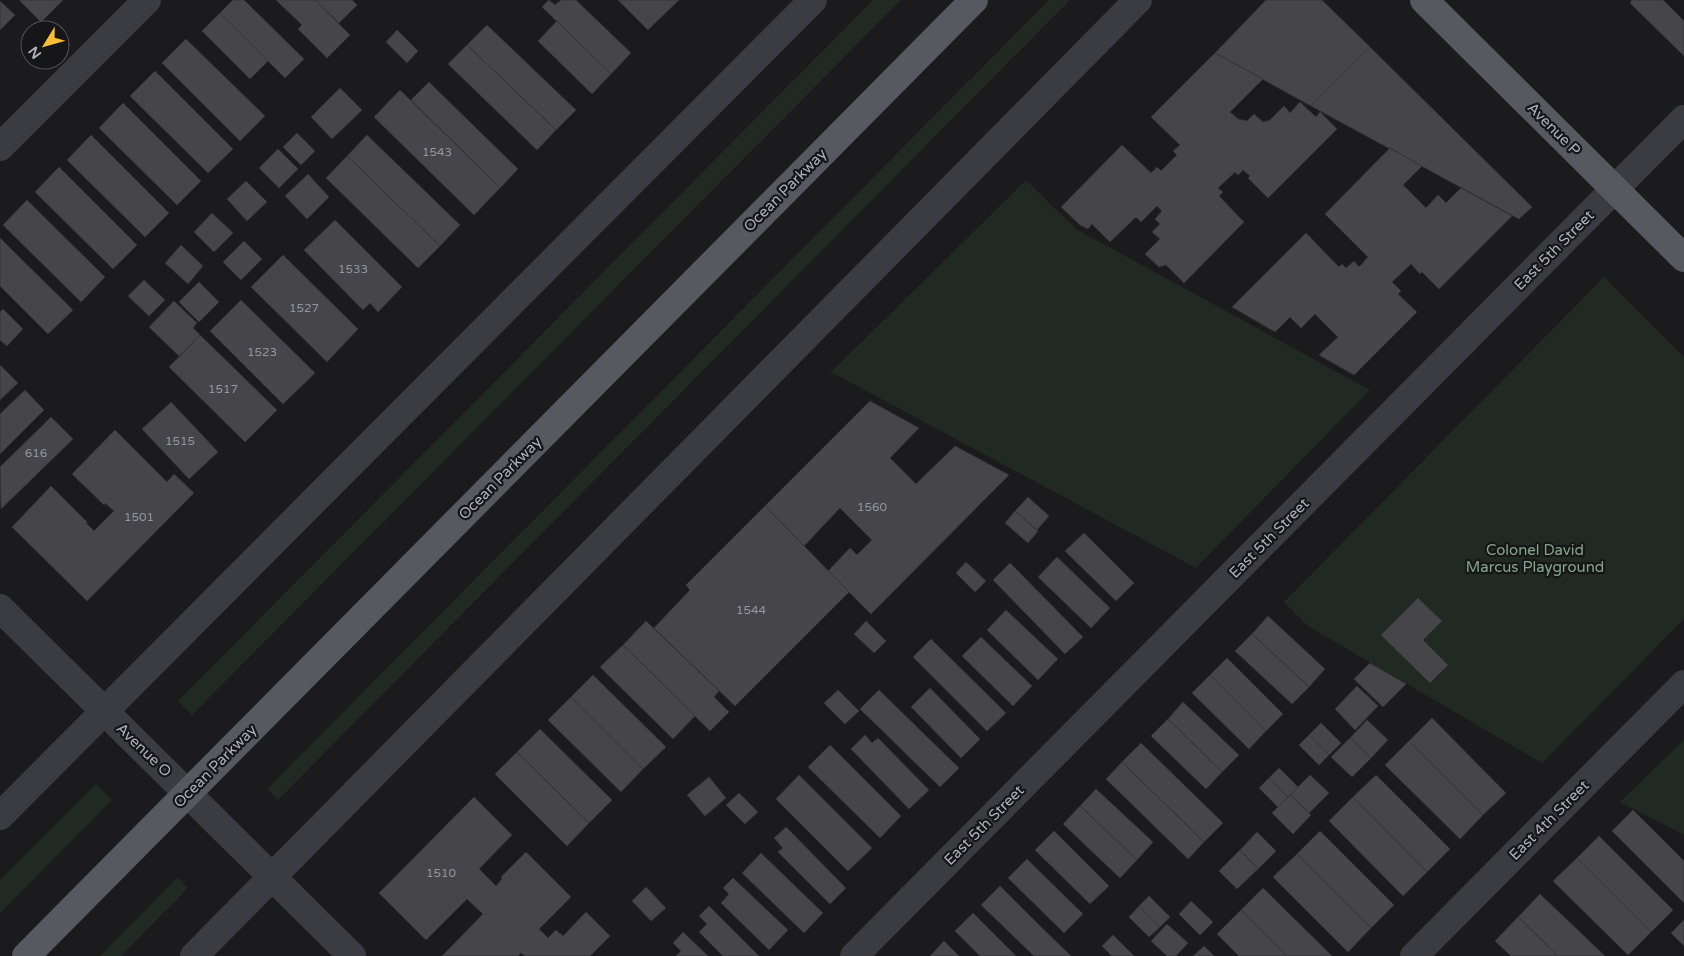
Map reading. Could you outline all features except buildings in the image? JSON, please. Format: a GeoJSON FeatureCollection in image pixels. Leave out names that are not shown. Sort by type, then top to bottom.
{"type":"FeatureCollection","features":[{"type":"Feature","properties":{"kind":"main road","name":"Ocean Parkway"},"geometry":{"type":"LineString","coordinates":[[26,956],[974,0]]}},
{"type":"Feature","properties":{"kind":"main road","name":"Avenue P"},"geometry":{"type":"LineString","coordinates":[[1424,0],[1684,258]]}},
{"type":"Feature","properties":{"kind":"street"},"geometry":{"type":"LineString","coordinates":[[0,148],[147,0]]}},
{"type":"Feature","properties":{"kind":"street"},"geometry":{"type":"LineString","coordinates":[[0,816],[813,0]]}},
{"type":"Feature","properties":{"kind":"street"},"geometry":{"type":"LineString","coordinates":[[194,956],[1138,0]]}},
{"type":"Feature","properties":{"kind":"street","name":"East 5th Street"},"geometry":{"type":"LineString","coordinates":[[854,956],[1684,119]]}},
{"type":"Feature","properties":{"kind":"street","name":"Avenue O"},"geometry":{"type":"LineString","coordinates":[[0,608],[352,956]]}},
{"type":"Feature","properties":{"kind":"street","name":"East 4th Street"},"geometry":{"type":"LineString","coordinates":[[1414,956],[1684,684]]}},
{"type":"Feature","properties":{"kind":"green space"},"geometry":{"type":"Polygon","coordinates":[[[873,0],[901,0],[192,715],[178,701],[873,0]]]}},
{"type":"Feature","properties":{"kind":"green space"},"geometry":{"type":"Polygon","coordinates":[[[1049,0],[1070,0],[278,800],[267,789],[1049,0]]]}},
{"type":"Feature","properties":{"kind":"green space"},"geometry":{"type":"Polygon","coordinates":[[[1026,180],[1076,229],[1370,390],[1196,568],[831,372],[1026,180]]]}},
{"type":"Feature","properties":{"kind":"green space","name":"Colonel David Marcus Playground"},"geometry":{"type":"Polygon","coordinates":[[[1604,277],[1684,357],[1684,619],[1542,763],[1308,626],[1284,602],[1604,277]]]}},
{"type":"Feature","properties":{"kind":"green space"},"geometry":{"type":"Polygon","coordinates":[[[1684,740],[1684,835],[1620,802],[1684,740]]]}},
{"type":"Feature","properties":{"kind":"green space"},"geometry":{"type":"Polygon","coordinates":[[[96,784],[112,800],[0,913],[0,880],[96,784]]]}},
{"type":"Feature","properties":{"kind":"green space"},"geometry":{"type":"Polygon","coordinates":[[[178,877],[188,888],[121,956],[100,956],[178,877]]]}}]}
